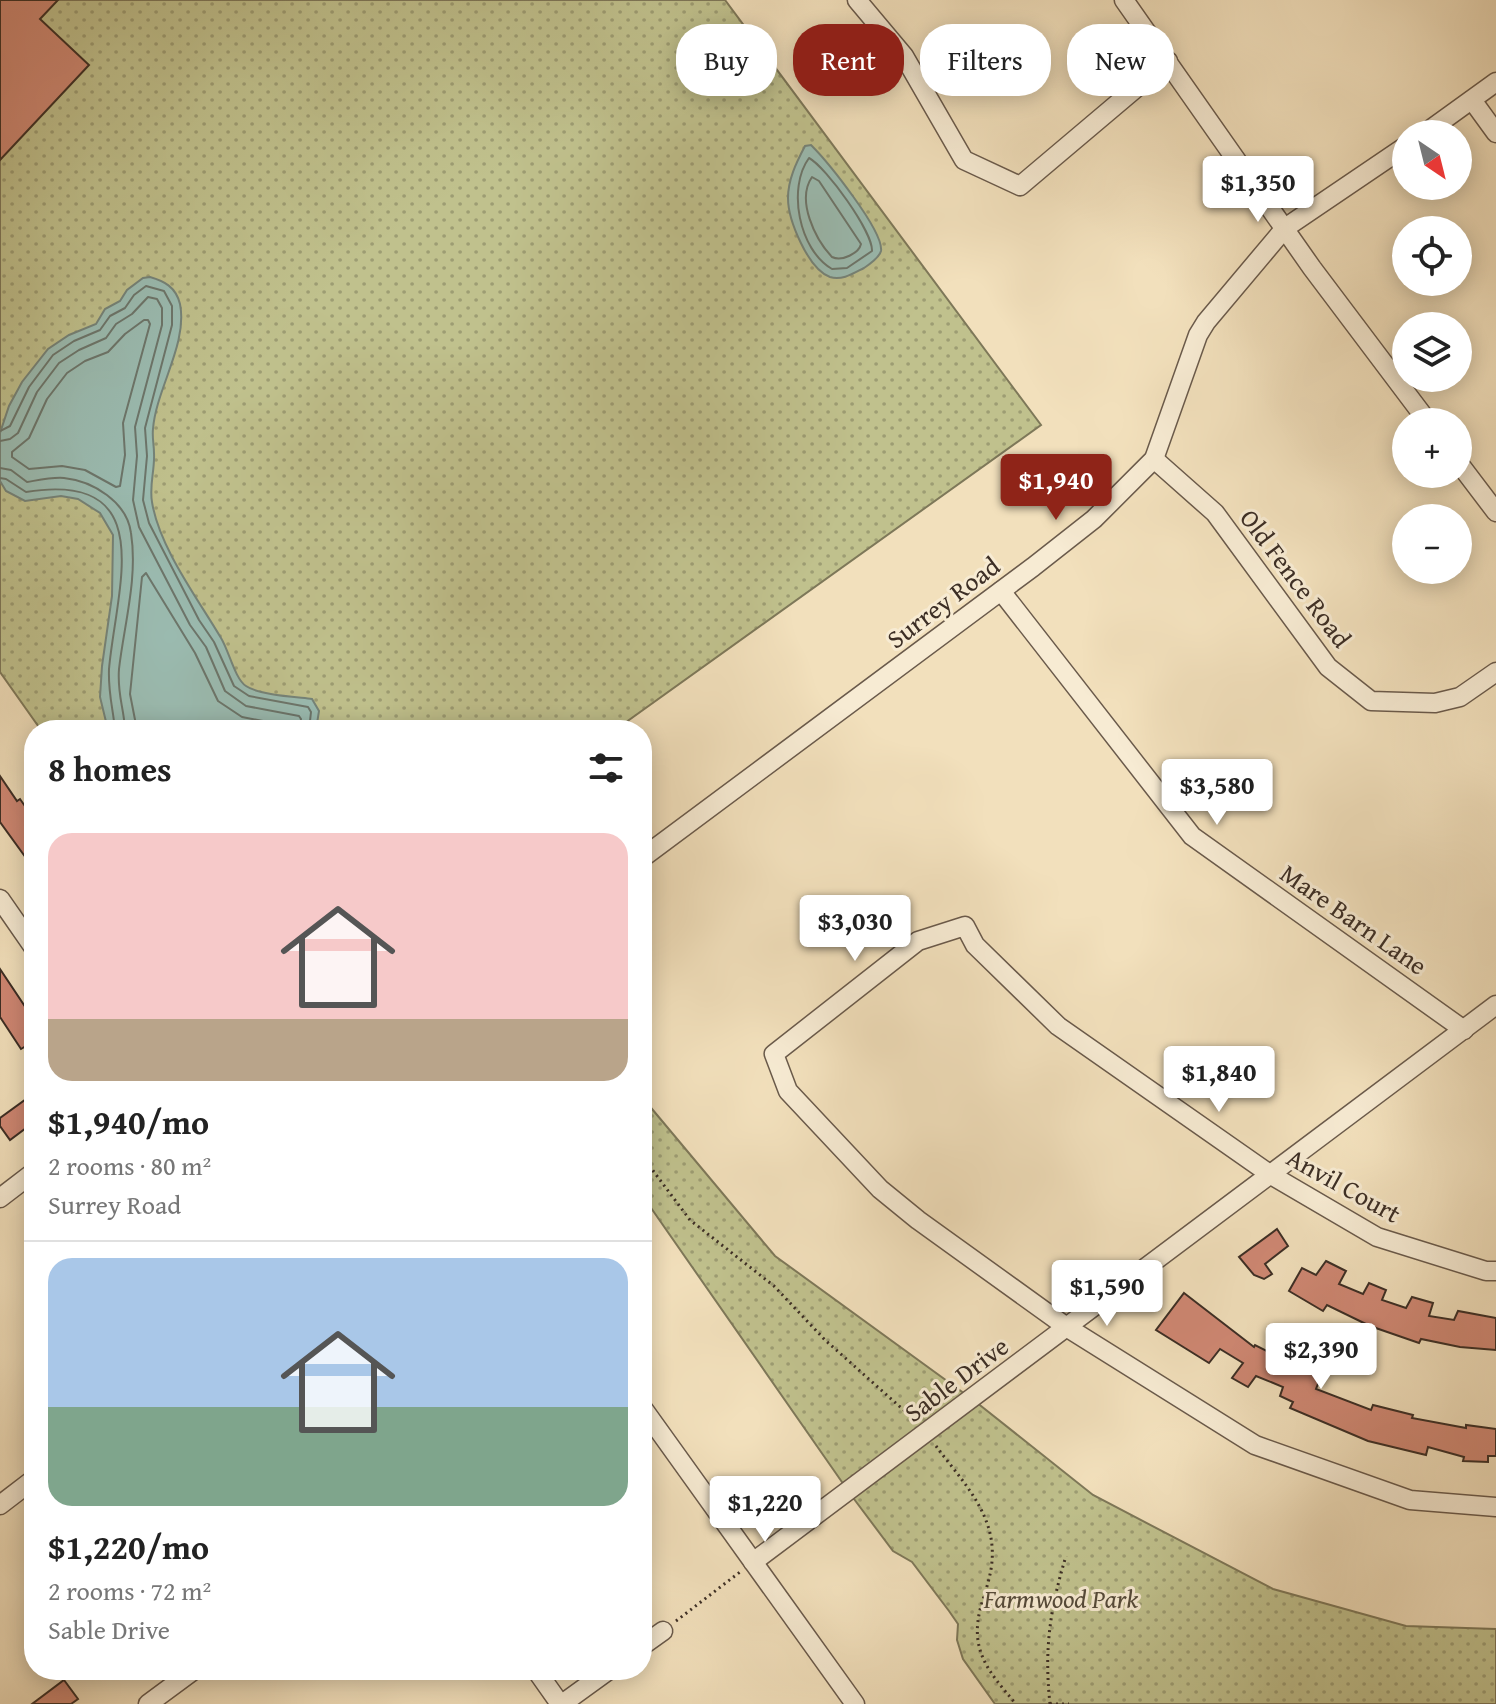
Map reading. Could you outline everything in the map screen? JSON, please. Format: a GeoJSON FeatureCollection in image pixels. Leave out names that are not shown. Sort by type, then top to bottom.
{"type":"FeatureCollection","features":[{"type":"Feature","properties":{"kind":"street"},"geometry":{"type":"LineString","coordinates":[[857,0],[904,56],[964,160],[1020,186],[1127,96]]}},
{"type":"Feature","properties":{"kind":"street"},"geometry":{"type":"LineString","coordinates":[[1124,0],[1141,24]]}},
{"type":"Feature","properties":{"kind":"street"},"geometry":{"type":"LineString","coordinates":[[1174,70],[1312,268],[1417,408]]}},
{"type":"Feature","properties":{"kind":"street"},"geometry":{"type":"LineString","coordinates":[[1444,120],[1496,82]]}},
{"type":"Feature","properties":{"kind":"street"},"geometry":{"type":"LineString","coordinates":[[1472,100],[1496,133]]}},
{"type":"Feature","properties":{"kind":"street","name":"Surrey Road"},"geometry":{"type":"LineString","coordinates":[[652,844],[1001,591],[1094,519],[1154,459],[1198,335],[1206,322],[1285,228],[1392,155]]}},
{"type":"Feature","properties":{"kind":"street","name":"Old Fence Road"},"geometry":{"type":"LineString","coordinates":[[1154,459],[1215,513],[1328,667],[1371,701],[1435,703],[1460,697],[1496,672]]}},
{"type":"Feature","properties":{"kind":"street"},"geometry":{"type":"LineString","coordinates":[[1472,480],[1496,512]]}},
{"type":"Feature","properties":{"kind":"street","name":"Mare Barn Lane"},"geometry":{"type":"LineString","coordinates":[[1001,591],[1192,836],[1464,1030]]}},
{"type":"Feature","properties":{"kind":"street"},"geometry":{"type":"LineString","coordinates":[[0,899],[24,934]]}},
{"type":"Feature","properties":{"kind":"street","name":"Anvil Court"},"geometry":{"type":"LineString","coordinates":[[1068,1328],[880,1189],[788,1091],[774,1054],[918,941],[965,926],[975,945],[1058,1026],[1271,1175],[1377,1237],[1486,1271],[1496,1271]]}},
{"type":"Feature","properties":{"kind":"street","name":"Sable Drive"},"geometry":{"type":"LineString","coordinates":[[753,1562],[1496,1005]]}},
{"type":"Feature","properties":{"kind":"street"},"geometry":{"type":"LineString","coordinates":[[0,1198],[24,1180]]}},
{"type":"Feature","properties":{"kind":"street"},"geometry":{"type":"LineString","coordinates":[[1068,1328],[1255,1445],[1410,1500],[1496,1507]]}},
{"type":"Feature","properties":{"kind":"street"},"geometry":{"type":"LineString","coordinates":[[652,1421],[855,1704]]}},
{"type":"Feature","properties":{"kind":"street"},"geometry":{"type":"LineString","coordinates":[[0,1505],[24,1487]]}},
{"type":"Feature","properties":{"kind":"street"},"geometry":{"type":"LineString","coordinates":[[652,1639],[663,1631]]}},
{"type":"Feature","properties":{"kind":"street"},"geometry":{"type":"LineString","coordinates":[[148,1704],[180,1680]]}},
{"type":"Feature","properties":{"kind":"street"},"geometry":{"type":"LineString","coordinates":[[543,1680],[561,1704],[595,1680]]}},
{"type":"Feature","properties":{"kind":"path"},"geometry":{"type":"LineString","coordinates":[[652,1169],[690,1220],[774,1286],[825,1340],[911,1414]]}},
{"type":"Feature","properties":{"kind":"path"},"geometry":{"type":"LineString","coordinates":[[938,1450],[981,1508],[987,1525],[992,1544],[992,1565],[976,1627],[976,1644],[991,1671],[1016,1704]]}},
{"type":"Feature","properties":{"kind":"path"},"geometry":{"type":"LineString","coordinates":[[1066,1556],[1055,1593],[1046,1646],[1050,1704],[1069,1704]]}},
{"type":"Feature","properties":{"kind":"path"},"geometry":{"type":"LineString","coordinates":[[663,1631],[753,1562]]}},
{"type":"Feature","properties":{"kind":"green space"},"geometry":{"type":"Polygon","coordinates":[[[0,0],[725,0],[743,24],[676,24],[676,96],[777,96],[777,70],[793,96],[796,96],[1041,425],[629,720],[34,720],[0,672],[0,0]]]}},
{"type":"Feature","properties":{"kind":"green space","name":"Farmwood Park"},"geometry":{"type":"Polygon","coordinates":[[[652,1109],[775,1256],[976,1402],[1093,1495],[1273,1589],[1406,1626],[1496,1629],[1496,1704],[995,1704],[963,1659],[957,1640],[958,1624],[912,1562],[893,1551],[652,1209],[652,1109]]]}},
{"type":"Feature","properties":{"kind":"water"},"geometry":{"type":"Polygon","coordinates":[[[811,145],[853,196],[880,241],[881,251],[876,258],[864,268],[843,277],[830,277],[814,264],[791,218],[788,191],[791,178],[805,146],[811,145]]]}},
{"type":"Feature","properties":{"kind":"water"},"geometry":{"type":"Polygon","coordinates":[[[150,277],[165,283],[176,293],[180,304],[180,335],[153,429],[151,496],[162,537],[221,638],[242,682],[260,692],[312,699],[319,711],[318,720],[106,720],[100,697],[112,596],[113,535],[100,513],[78,499],[61,496],[25,501],[6,491],[0,481],[0,433],[9,406],[22,382],[48,349],[69,335],[96,324],[105,309],[120,301],[127,290],[143,278],[150,277]]]}},
{"type":"Feature","properties":{"kind":"building"},"geometry":{"type":"Polygon","coordinates":[[[0,0],[58,0],[40,19],[89,65],[0,160],[0,0]]]}},
{"type":"Feature","properties":{"kind":"building"},"geometry":{"type":"Polygon","coordinates":[[[0,776],[17,801],[20,799],[24,805],[24,855],[0,822],[0,776]]]}},
{"type":"Feature","properties":{"kind":"building"},"geometry":{"type":"Polygon","coordinates":[[[0,969],[24,1005],[24,1047],[21,1049],[0,1017],[0,969]]]}},
{"type":"Feature","properties":{"kind":"building"},"geometry":{"type":"Polygon","coordinates":[[[24,1101],[24,1130],[10,1140],[0,1126],[0,1118],[24,1101]]]}},
{"type":"Feature","properties":{"kind":"building"},"geometry":{"type":"Polygon","coordinates":[[[1277,1229],[1288,1246],[1265,1264],[1272,1274],[1264,1279],[1254,1275],[1239,1257],[1277,1229]]]}},
{"type":"Feature","properties":{"kind":"building"},"geometry":{"type":"Polygon","coordinates":[[[1326,1261],[1346,1271],[1339,1284],[1363,1294],[1369,1283],[1386,1290],[1382,1300],[1406,1308],[1412,1297],[1433,1303],[1429,1316],[1454,1320],[1458,1311],[1496,1318],[1496,1350],[1421,1339],[1419,1343],[1370,1326],[1327,1305],[1323,1311],[1289,1291],[1302,1268],[1316,1275],[1326,1261]]]}},
{"type":"Feature","properties":{"kind":"building"},"geometry":{"type":"Polygon","coordinates":[[[1184,1293],[1254,1347],[1302,1369],[1303,1366],[1322,1374],[1316,1389],[1371,1410],[1373,1405],[1413,1415],[1412,1418],[1466,1428],[1466,1425],[1496,1429],[1496,1456],[1488,1456],[1488,1462],[1463,1461],[1464,1457],[1428,1447],[1426,1455],[1368,1441],[1290,1408],[1293,1402],[1280,1396],[1283,1387],[1256,1376],[1248,1387],[1232,1378],[1243,1363],[1220,1349],[1209,1363],[1156,1330],[1184,1293]]]}},
{"type":"Feature","properties":{"kind":"building"},"geometry":{"type":"Polygon","coordinates":[[[64,1680],[78,1699],[71,1704],[32,1704],[64,1680]]]}}]}
